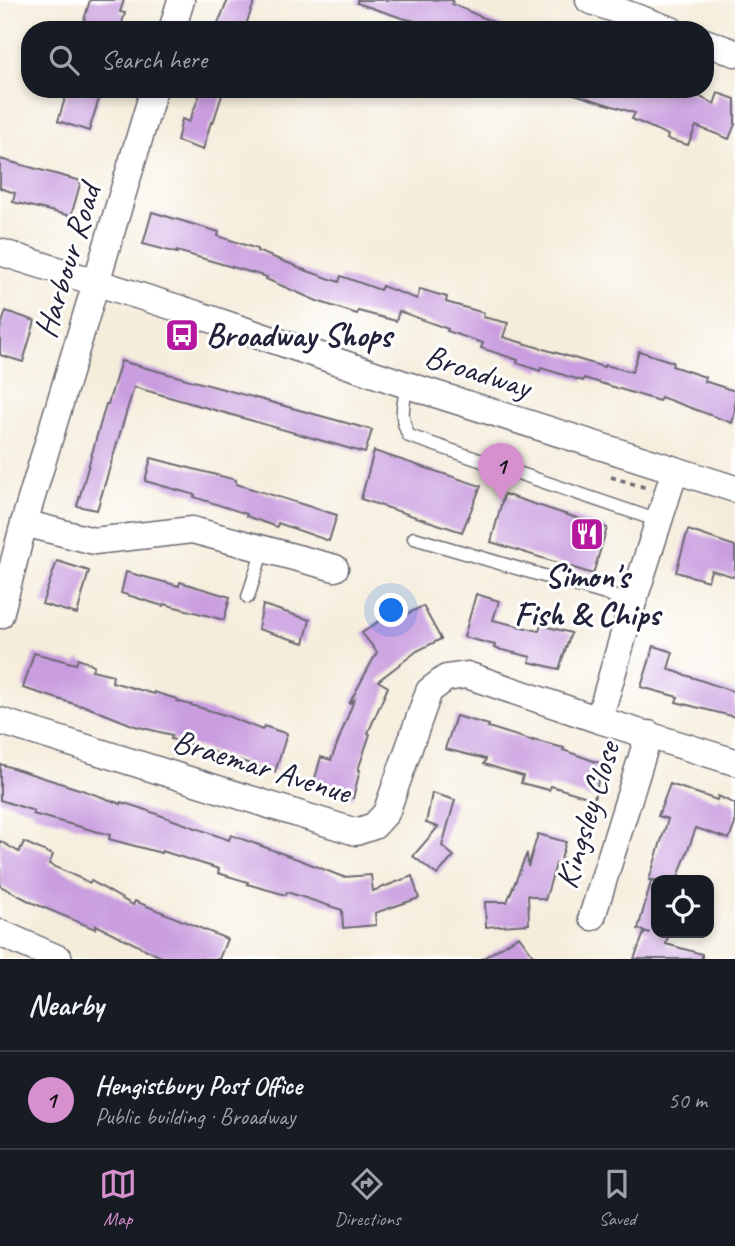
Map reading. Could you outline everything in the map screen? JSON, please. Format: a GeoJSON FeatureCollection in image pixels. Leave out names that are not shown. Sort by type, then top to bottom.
{"type":"FeatureCollection","features":[{"type":"Feature","properties":{"kind":"street"},"geometry":{"type":"LineString","coordinates":[[175,21],[181,0]]}},
{"type":"Feature","properties":{"kind":"street"},"geometry":{"type":"LineString","coordinates":[[589,0],[646,21]]}},
{"type":"Feature","properties":{"kind":"street"},"geometry":{"type":"LineString","coordinates":[[714,45],[735,53]]}},
{"type":"Feature","properties":{"kind":"street","name":"Harbour Road"},"geometry":{"type":"LineString","coordinates":[[0,615],[24,523],[151,98]]}},
{"type":"Feature","properties":{"kind":"street","name":"Broadway"},"geometry":{"type":"LineString","coordinates":[[0,252],[735,489]]}},
{"type":"Feature","properties":{"kind":"street"},"geometry":{"type":"LineString","coordinates":[[599,720],[675,470]]}},
{"type":"Feature","properties":{"kind":"street"},"geometry":{"type":"LineString","coordinates":[[24,523],[94,541],[192,530],[335,568]]}},
{"type":"Feature","properties":{"kind":"street","name":"Braemar Avenue"},"geometry":{"type":"LineString","coordinates":[[0,721],[356,832],[373,826],[387,813],[429,691],[446,678],[467,675],[735,762]]}},
{"type":"Feature","properties":{"kind":"street","name":"Kingsley Close"},"geometry":{"type":"LineString","coordinates":[[592,917],[649,734]]}},
{"type":"Feature","properties":{"kind":"street"},"geometry":{"type":"LineString","coordinates":[[0,933],[59,959]]}},
{"type":"Feature","properties":{"kind":"lane"},"geometry":{"type":"LineString","coordinates":[[407,385],[402,423],[409,436],[659,521]]}},
{"type":"Feature","properties":{"kind":"lane"},"geometry":{"type":"LineString","coordinates":[[414,538],[633,602]]}},
{"type":"Feature","properties":{"kind":"lane"},"geometry":{"type":"LineString","coordinates":[[248,597],[263,549]]}},
{"type":"Feature","properties":{"kind":"building"},"geometry":{"type":"Polygon","coordinates":[[[90,0],[124,0],[120,12],[125,13],[123,21],[84,21],[90,0]]]}},
{"type":"Feature","properties":{"kind":"building"},"geometry":{"type":"Polygon","coordinates":[[[228,0],[255,0],[247,21],[219,21],[228,0]]]}},
{"type":"Feature","properties":{"kind":"building"},"geometry":{"type":"Polygon","coordinates":[[[357,0],[453,0],[452,4],[491,21],[414,21],[357,3],[357,0]]]}},
{"type":"Feature","properties":{"kind":"building"},"geometry":{"type":"Polygon","coordinates":[[[718,93],[735,99],[735,124],[729,139],[696,126],[688,145],[667,139],[668,135],[632,119],[635,113],[587,98],[702,98],[714,104],[718,93]]]}},
{"type":"Feature","properties":{"kind":"building"},"geometry":{"type":"Polygon","coordinates":[[[65,98],[99,98],[89,131],[58,121],[65,98]]]}},
{"type":"Feature","properties":{"kind":"building"},"geometry":{"type":"Polygon","coordinates":[[[198,98],[221,98],[203,150],[177,141],[182,119],[189,122],[198,98]]]}},
{"type":"Feature","properties":{"kind":"building"},"geometry":{"type":"Polygon","coordinates":[[[0,159],[81,181],[71,216],[13,202],[15,193],[0,188],[0,159]]]}},
{"type":"Feature","properties":{"kind":"building"},"geometry":{"type":"Polygon","coordinates":[[[152,212],[219,232],[218,236],[339,282],[341,276],[380,290],[382,286],[417,299],[420,289],[447,297],[446,302],[484,313],[483,317],[508,323],[503,337],[604,367],[605,365],[632,372],[639,351],[673,362],[672,366],[705,377],[704,381],[735,391],[732,423],[661,397],[659,401],[584,378],[583,381],[541,368],[540,371],[517,363],[518,360],[481,348],[483,343],[399,311],[396,321],[358,311],[357,314],[317,301],[266,279],[267,277],[143,244],[152,212]]]}},
{"type":"Feature","properties":{"kind":"building"},"geometry":{"type":"Polygon","coordinates":[[[6,311],[35,321],[23,362],[0,355],[0,329],[6,311]]]}},
{"type":"Feature","properties":{"kind":"building"},"geometry":{"type":"Polygon","coordinates":[[[121,361],[372,430],[365,453],[134,387],[97,510],[77,506],[121,361]]]}},
{"type":"Feature","properties":{"kind":"building"},"geometry":{"type":"Polygon","coordinates":[[[374,451],[481,486],[462,532],[361,499],[374,451]]]}},
{"type":"Feature","properties":{"kind":"building"},"geometry":{"type":"Polygon","coordinates":[[[151,458],[236,480],[236,484],[337,515],[329,541],[278,523],[277,527],[194,497],[195,495],[145,481],[151,458]]]}},
{"type":"Feature","properties":{"kind":"building"},"geometry":{"type":"Polygon","coordinates":[[[504,494],[607,528],[593,574],[491,542],[504,494]]]}},
{"type":"Feature","properties":{"kind":"building"},"geometry":{"type":"Polygon","coordinates":[[[688,530],[735,546],[735,577],[711,570],[708,581],[676,572],[688,530]]]}},
{"type":"Feature","properties":{"kind":"building"},"geometry":{"type":"Polygon","coordinates":[[[57,561],[89,571],[77,614],[42,604],[57,561]]]}},
{"type":"Feature","properties":{"kind":"building"},"geometry":{"type":"Polygon","coordinates":[[[126,572],[179,586],[180,582],[230,597],[224,620],[121,593],[126,572]]]}},
{"type":"Feature","properties":{"kind":"building"},"geometry":{"type":"Polygon","coordinates":[[[476,594],[499,601],[493,620],[539,631],[541,625],[571,633],[559,669],[529,662],[531,657],[464,637],[476,594]]]}},
{"type":"Feature","properties":{"kind":"building"},"geometry":{"type":"Polygon","coordinates":[[[263,605],[310,620],[304,643],[258,629],[263,605]]]}},
{"type":"Feature","properties":{"kind":"building"},"geometry":{"type":"Polygon","coordinates":[[[423,606],[441,639],[417,651],[378,681],[388,687],[368,733],[370,734],[358,770],[353,798],[313,785],[321,757],[331,760],[354,700],[349,704],[377,652],[362,633],[386,616],[391,622],[423,606]]]}},
{"type":"Feature","properties":{"kind":"building"},"geometry":{"type":"Polygon","coordinates":[[[654,646],[673,652],[668,669],[735,692],[735,717],[676,702],[678,697],[641,687],[654,646]]]}},
{"type":"Feature","properties":{"kind":"building"},"geometry":{"type":"Polygon","coordinates":[[[34,653],[76,664],[78,659],[94,665],[92,670],[113,675],[112,682],[177,699],[262,730],[264,726],[287,734],[275,772],[171,739],[172,735],[135,726],[82,705],[23,688],[34,653]]]}},
{"type":"Feature","properties":{"kind":"building"},"geometry":{"type":"Polygon","coordinates":[[[456,716],[564,748],[563,750],[602,764],[594,799],[551,786],[549,790],[521,783],[523,776],[484,764],[486,759],[445,749],[456,716]]]}},
{"type":"Feature","properties":{"kind":"building"},"geometry":{"type":"Polygon","coordinates":[[[0,764],[140,808],[229,840],[231,835],[343,877],[371,875],[373,891],[412,876],[419,898],[375,913],[376,925],[343,928],[342,910],[287,892],[286,895],[247,884],[248,882],[218,873],[219,869],[162,851],[161,853],[109,839],[110,835],[33,814],[34,811],[0,800],[0,764]]]}},
{"type":"Feature","properties":{"kind":"building"},"geometry":{"type":"Polygon","coordinates":[[[670,784],[717,800],[718,796],[735,804],[735,824],[729,839],[696,828],[679,875],[651,875],[649,880],[668,819],[658,816],[670,784]]]}},
{"type":"Feature","properties":{"kind":"building"},"geometry":{"type":"Polygon","coordinates":[[[432,793],[455,800],[442,846],[454,856],[437,875],[413,856],[438,827],[426,823],[432,793]]]}},
{"type":"Feature","properties":{"kind":"building"},"geometry":{"type":"Polygon","coordinates":[[[538,834],[566,842],[545,900],[528,895],[529,924],[486,927],[485,902],[507,902],[527,853],[528,867],[538,834]]]}},
{"type":"Feature","properties":{"kind":"building"},"geometry":{"type":"Polygon","coordinates":[[[0,841],[19,852],[24,842],[53,855],[49,864],[90,883],[91,881],[133,905],[135,901],[227,939],[219,959],[165,959],[96,925],[95,929],[0,886],[0,841]]]}},
{"type":"Feature","properties":{"kind":"building"},"geometry":{"type":"Polygon","coordinates":[[[651,882],[651,938],[668,938],[666,944],[702,954],[702,959],[634,959],[644,933],[650,933],[638,929],[651,882]]]}},
{"type":"Feature","properties":{"kind":"building"},"geometry":{"type":"Polygon","coordinates":[[[519,936],[536,959],[482,959],[519,936]]]}},
{"type":"Feature","properties":{"kind":"place","name":"Broadway Shops"},"geometry":{"type":"Point","coordinates":[182,335]}},
{"type":"Feature","properties":{"kind":"place","name":"Hengistbury Post Office"},"geometry":{"type":"Point","coordinates":[501,501]}},
{"type":"Feature","properties":{"kind":"place","name":"Simon's Fish & Chips"},"geometry":{"type":"Point","coordinates":[587,534]}}]}
